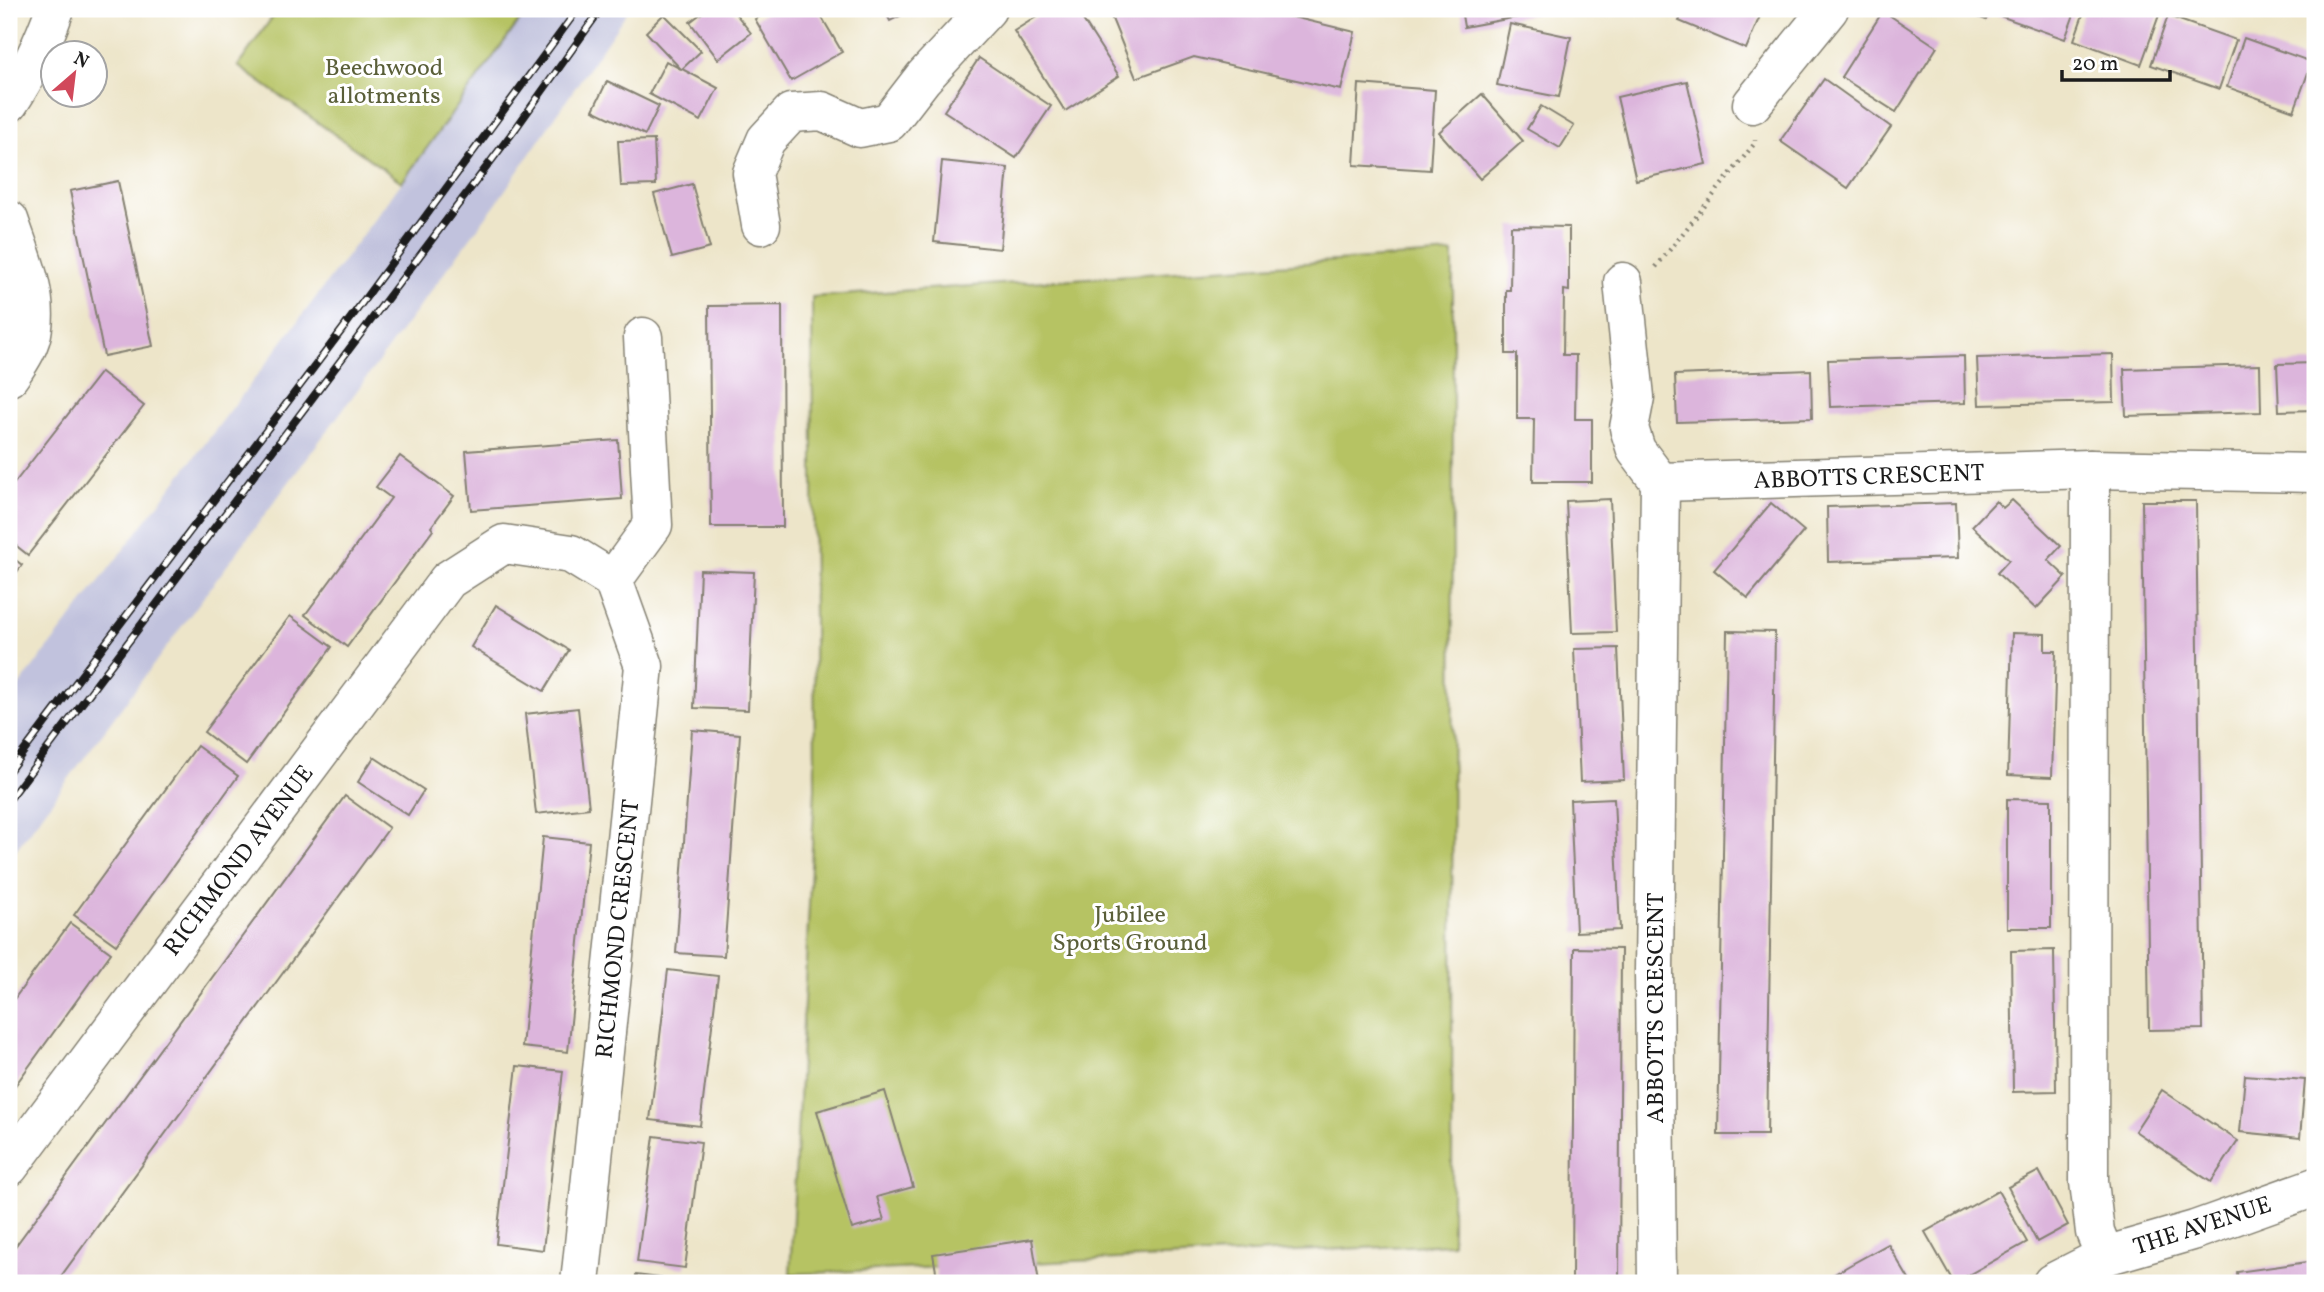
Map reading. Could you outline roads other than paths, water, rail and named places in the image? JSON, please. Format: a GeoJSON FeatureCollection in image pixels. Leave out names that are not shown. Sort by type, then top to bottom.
{"type":"FeatureCollection","features":[{"type":"Feature","properties":{"kind":"street"},"geometry":{"type":"LineString","coordinates":[[9,103],[26,78],[44,42],[55,9]]}},
{"type":"Feature","properties":{"kind":"street"},"geometry":{"type":"LineString","coordinates":[[761,225],[752,173],[766,140],[791,113],[822,111],[860,128],[889,122],[923,78],[987,9]]}},
{"type":"Feature","properties":{"kind":"street"},"geometry":{"type":"LineString","coordinates":[[1752,104],[1829,9]]}},
{"type":"Feature","properties":{"kind":"street"},"geometry":{"type":"LineString","coordinates":[[9,220],[24,264],[32,300],[33,328],[26,351],[9,377]]}},
{"type":"Feature","properties":{"kind":"street"},"geometry":{"type":"LineString","coordinates":[[1638,277],[1635,397],[1629,428],[1636,450],[1660,482]]}},
{"type":"Feature","properties":{"kind":"street"},"geometry":{"type":"LineString","coordinates":[[613,580],[653,525],[643,338]]}},
{"type":"Feature","properties":{"kind":"street"},"geometry":{"type":"LineString","coordinates":[[2090,469],[2089,1182],[2095,1232],[2105,1256]]}},
{"type":"Feature","properties":{"kind":"street","name":"ABBOTTS CRESCENT"},"geometry":{"type":"LineString","coordinates":[[1657,1283],[1654,971],[1660,482],[2090,469],[2315,473]]}},
{"type":"Feature","properties":{"kind":"street","name":"RICHMOND AVENUE"},"geometry":{"type":"LineString","coordinates":[[9,1167],[448,580],[504,544],[571,554],[613,580]]}},
{"type":"Feature","properties":{"kind":"street","name":"RICHMOND CRESCENT"},"geometry":{"type":"LineString","coordinates":[[580,1283],[644,666],[613,580]]}},
{"type":"Feature","properties":{"kind":"street","name":"THE AVENUE"},"geometry":{"type":"LineString","coordinates":[[2052,1283],[2105,1256],[2195,1230],[2315,1187]]}},
{"type":"Feature","properties":{"kind":"railway"},"geometry":{"type":"LineString","coordinates":[[9,771],[342,330],[578,9]]}},
{"type":"Feature","properties":{"kind":"railway"},"geometry":{"type":"LineString","coordinates":[[9,800],[516,128],[601,9]]}},
{"type":"Feature","properties":{"kind":"park label","name":"Beechwood allotments"},"geometry":{"type":"Point","coordinates":[384,81]}},
{"type":"Feature","properties":{"kind":"park label","name":"Jubilee Sports Ground"},"geometry":{"type":"Point","coordinates":[1130,928]}}]}
